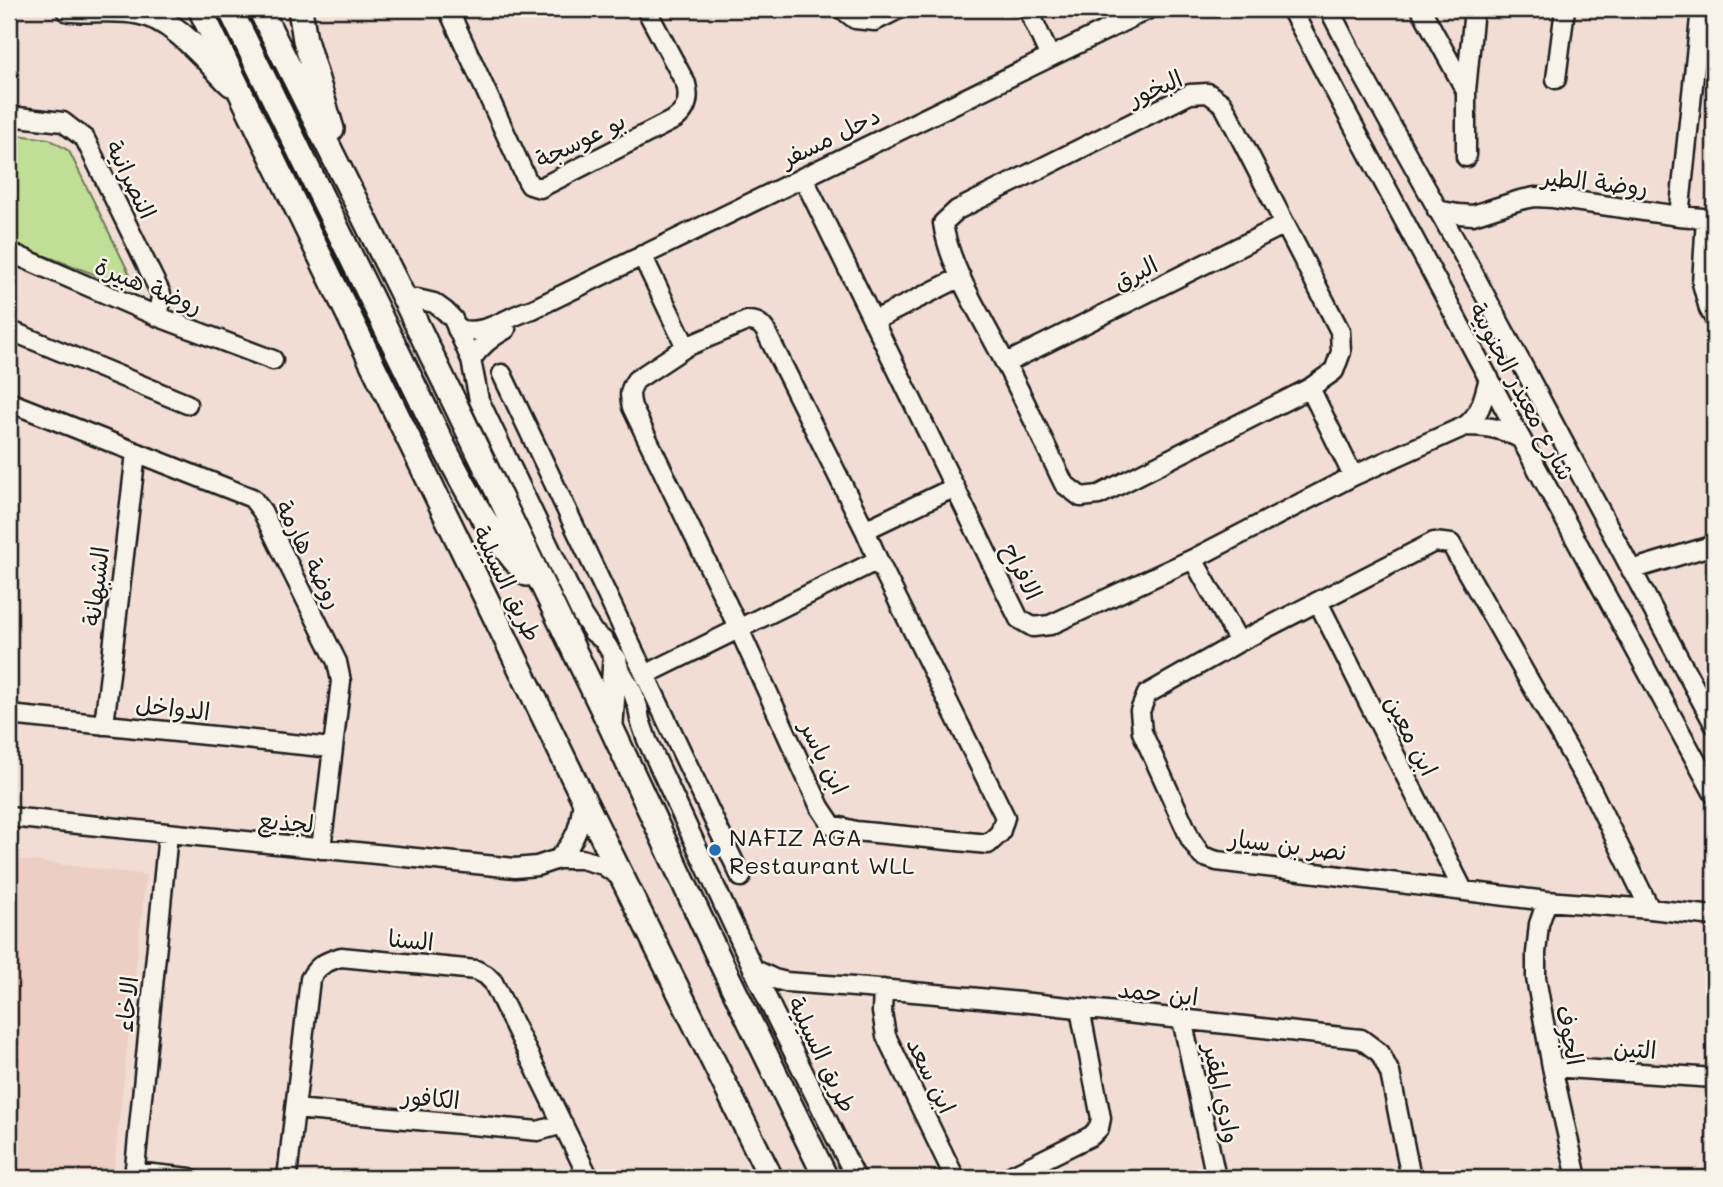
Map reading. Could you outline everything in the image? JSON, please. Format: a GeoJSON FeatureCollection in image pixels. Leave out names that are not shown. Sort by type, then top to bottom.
{"type":"FeatureCollection","features":[{"type":"Feature","properties":{"kind":"main road"},"geometry":{"type":"LineString","coordinates":[[68,9],[124,10],[157,17],[193,46],[243,96]]}},
{"type":"Feature","properties":{"kind":"main road","name":"طريق السيلية"},"geometry":{"type":"LineString","coordinates":[[200,9],[622,878],[771,1178]]}},
{"type":"Feature","properties":{"kind":"main road"},"geometry":{"type":"LineString","coordinates":[[230,9],[461,479],[498,540],[546,594]]}},
{"type":"Feature","properties":{"kind":"main road","name":"طريق السيلية"},"geometry":{"type":"LineString","coordinates":[[260,9],[405,300],[826,1178]]}},
{"type":"Feature","properties":{"kind":"main road"},"geometry":{"type":"LineString","coordinates":[[300,9],[305,40],[355,202]]}},
{"type":"Feature","properties":{"kind":"main road"},"geometry":{"type":"LineString","coordinates":[[611,727],[615,660]]}},
{"type":"Feature","properties":{"kind":"street","name":"بو عوسجة"},"geometry":{"type":"LineString","coordinates":[[448,9],[527,180],[530,185],[540,188],[683,113],[687,104],[686,84],[646,9]]}},
{"type":"Feature","properties":{"kind":"street"},"geometry":{"type":"LineString","coordinates":[[842,9],[855,19],[875,21],[899,9]]}},
{"type":"Feature","properties":{"kind":"street"},"geometry":{"type":"LineString","coordinates":[[1028,9],[1050,57]]}},
{"type":"Feature","properties":{"kind":"street","name":"دحل مسفر"},"geometry":{"type":"LineString","coordinates":[[457,329],[470,332],[483,330],[533,309],[1149,9]]}},
{"type":"Feature","properties":{"kind":"street","name":"شارع معيذر الجنوبية"},"geometry":{"type":"LineString","coordinates":[[1291,9],[1714,794]]}},
{"type":"Feature","properties":{"kind":"street","name":"شارع معيذر الجنوبية"},"geometry":{"type":"LineString","coordinates":[[1329,9],[1709,709],[1714,724]]}},
{"type":"Feature","properties":{"kind":"street"},"geometry":{"type":"LineString","coordinates":[[1421,9],[1465,91]]}},
{"type":"Feature","properties":{"kind":"street"},"geometry":{"type":"LineString","coordinates":[[1466,157],[1465,91],[1474,9]]}},
{"type":"Feature","properties":{"kind":"street"},"geometry":{"type":"LineString","coordinates":[[1556,79],[1565,9]]}},
{"type":"Feature","properties":{"kind":"street"},"geometry":{"type":"LineString","coordinates":[[1679,216],[1701,9]]}},
{"type":"Feature","properties":{"kind":"street","name":"البخور"},"geometry":{"type":"LineString","coordinates":[[1208,93],[1223,104],[1340,331],[1341,352],[1334,371],[1310,388],[1099,495],[1081,496],[1064,484],[961,277],[945,237],[943,223],[957,210],[1190,94],[1208,93]]}},
{"type":"Feature","properties":{"kind":"street","name":"النصرانية"},"geometry":{"type":"LineString","coordinates":[[9,116],[63,122],[85,139],[161,293],[159,317]]}},
{"type":"Feature","properties":{"kind":"street","name":"الافراح"},"geometry":{"type":"LineString","coordinates":[[803,177],[1019,619],[1033,627],[1050,625],[1193,559],[1353,476],[1465,426],[1493,427],[1521,439]]}},
{"type":"Feature","properties":{"kind":"street","name":"روضة الطير"},"geometry":{"type":"LineString","coordinates":[[1437,210],[1474,215],[1520,200],[1544,198],[1710,218]]}},
{"type":"Feature","properties":{"kind":"street"},"geometry":{"type":"LineString","coordinates":[[1465,258],[1465,232],[1474,215]]}},
{"type":"Feature","properties":{"kind":"street"},"geometry":{"type":"LineString","coordinates":[[1710,218],[1702,284],[1714,318]]}},
{"type":"Feature","properties":{"kind":"street","name":"البرق"},"geometry":{"type":"LineString","coordinates":[[1006,363],[1285,224]]}},
{"type":"Feature","properties":{"kind":"street","name":"روضة هبيرة"},"geometry":{"type":"LineString","coordinates":[[9,254],[159,317],[273,360]]}},
{"type":"Feature","properties":{"kind":"street"},"geometry":{"type":"LineString","coordinates":[[642,255],[686,347]]}},
{"type":"Feature","properties":{"kind":"street"},"geometry":{"type":"LineString","coordinates":[[873,321],[961,277]]}},
{"type":"Feature","properties":{"kind":"street","name":"طريق السيلية"},"geometry":{"type":"LineString","coordinates":[[405,300],[417,299],[434,303],[448,313],[457,329],[471,360],[479,400],[587,624],[606,643],[636,700],[647,740],[673,797],[753,970],[856,1178]]}},
{"type":"Feature","properties":{"kind":"street","name":"دحل مسفر"},"geometry":{"type":"LineString","coordinates":[[471,360],[488,340],[525,319],[533,309]]}},
{"type":"Feature","properties":{"kind":"street","name":"ابن ياسر"},"geometry":{"type":"LineString","coordinates":[[747,321],[760,324],[866,530],[878,560],[1005,817],[1000,833],[988,844],[855,831],[832,825],[820,807],[739,629],[632,407],[629,396],[636,380],[686,347],[747,321]]}},
{"type":"Feature","properties":{"kind":"street"},"geometry":{"type":"LineString","coordinates":[[9,330],[187,404]]}},
{"type":"Feature","properties":{"kind":"street"},"geometry":{"type":"LineString","coordinates":[[502,374],[741,877]]}},
{"type":"Feature","properties":{"kind":"street"},"geometry":{"type":"LineString","coordinates":[[1465,426],[1478,413],[1489,378]]}},
{"type":"Feature","properties":{"kind":"street"},"geometry":{"type":"LineString","coordinates":[[1310,388],[1353,476]]}},
{"type":"Feature","properties":{"kind":"street","name":"روضة هارمة"},"geometry":{"type":"LineString","coordinates":[[9,402],[252,498],[262,511],[337,662],[341,681],[321,849]]}},
{"type":"Feature","properties":{"kind":"street","name":"الشبهانة"},"geometry":{"type":"LineString","coordinates":[[104,725],[136,453]]}},
{"type":"Feature","properties":{"kind":"street"},"geometry":{"type":"LineString","coordinates":[[866,530],[955,487]]}},
{"type":"Feature","properties":{"kind":"street","name":"نصر بن سيار"},"geometry":{"type":"LineString","coordinates":[[1650,909],[1591,789],[1451,544],[1434,542],[1239,642],[1147,695],[1140,711],[1142,732],[1191,840],[1202,856],[1217,861],[1547,901],[1714,916]]}},
{"type":"Feature","properties":{"kind":"street"},"geometry":{"type":"LineString","coordinates":[[549,545],[582,543]]}},
{"type":"Feature","properties":{"kind":"street"},"geometry":{"type":"LineString","coordinates":[[561,568],[569,554],[582,543]]}},
{"type":"Feature","properties":{"kind":"street"},"geometry":{"type":"LineString","coordinates":[[1631,569],[1714,545]]}},
{"type":"Feature","properties":{"kind":"street"},"geometry":{"type":"LineString","coordinates":[[1193,559],[1239,642]]}},
{"type":"Feature","properties":{"kind":"street"},"geometry":{"type":"LineString","coordinates":[[645,675],[878,560]]}},
{"type":"Feature","properties":{"kind":"street","name":"ابن معين"},"geometry":{"type":"LineString","coordinates":[[1318,602],[1463,890]]}},
{"type":"Feature","properties":{"kind":"street","name":"الدواخل"},"geometry":{"type":"LineString","coordinates":[[9,715],[332,748]]}},
{"type":"Feature","properties":{"kind":"street"},"geometry":{"type":"LineString","coordinates":[[673,797],[685,799],[702,796]]}},
{"type":"Feature","properties":{"kind":"street"},"geometry":{"type":"LineString","coordinates":[[684,820],[688,810],[702,796]]}},
{"type":"Feature","properties":{"kind":"street"},"geometry":{"type":"LineString","coordinates":[[558,859],[577,831],[583,798]]}},
{"type":"Feature","properties":{"kind":"street","name":"لجذيع"},"geometry":{"type":"LineString","coordinates":[[9,817],[515,869],[558,859],[581,859],[592,861],[622,878]]}},
{"type":"Feature","properties":{"kind":"street","name":"الاخاء"},"geometry":{"type":"LineString","coordinates":[[134,1175],[168,834]]}},
{"type":"Feature","properties":{"kind":"street","name":"الجوف"},"geometry":{"type":"LineString","coordinates":[[1547,901],[1539,924],[1536,978],[1552,1067],[1577,1178]]}},
{"type":"Feature","properties":{"kind":"street","name":"السنا"},"geometry":{"type":"LineString","coordinates":[[287,1178],[310,979],[317,968],[341,957],[476,970],[486,975],[493,982],[589,1178]]}},
{"type":"Feature","properties":{"kind":"street","name":"ابن حمد"},"geometry":{"type":"LineString","coordinates":[[753,970],[774,979],[797,982],[1361,1039],[1380,1053],[1390,1073],[1411,1178]]}},
{"type":"Feature","properties":{"kind":"street"},"geometry":{"type":"LineString","coordinates":[[773,1011],[780,998],[797,982]]}},
{"type":"Feature","properties":{"kind":"street","name":"ابن سعد"},"geometry":{"type":"LineString","coordinates":[[883,989],[882,1012],[886,1037],[955,1178]]}},
{"type":"Feature","properties":{"kind":"street"},"geometry":{"type":"LineString","coordinates":[[1006,1178],[1091,1136],[1099,1128],[1101,1118],[1080,1009]]}},
{"type":"Feature","properties":{"kind":"street","name":"وادي المقير"},"geometry":{"type":"LineString","coordinates":[[1182,1019],[1216,1178]]}},
{"type":"Feature","properties":{"kind":"street","name":"التين"},"geometry":{"type":"LineString","coordinates":[[1552,1067],[1714,1078]]}},
{"type":"Feature","properties":{"kind":"street","name":"الكافور"},"geometry":{"type":"LineString","coordinates":[[295,1110],[538,1131],[563,1124]]}},
{"type":"Feature","properties":{"kind":"street"},"geometry":{"type":"LineString","coordinates":[[134,1175],[190,1178]]}},
{"type":"Feature","properties":{"kind":"shaded area"},"geometry":{"type":"Polygon","coordinates":[[[9,858],[146,875],[113,1178],[9,1178],[9,858]]]}},
{"type":"Feature","properties":{"kind":"green space"},"geometry":{"type":"Polygon","coordinates":[[[9,134],[49,139],[69,151],[130,275],[128,287],[9,242],[9,134]]]}},
{"type":"Feature","properties":{"kind":"place","name":"NAFIZ AGA Restaurant WLL"},"geometry":{"type":"Point","coordinates":[715,850]}}]}
